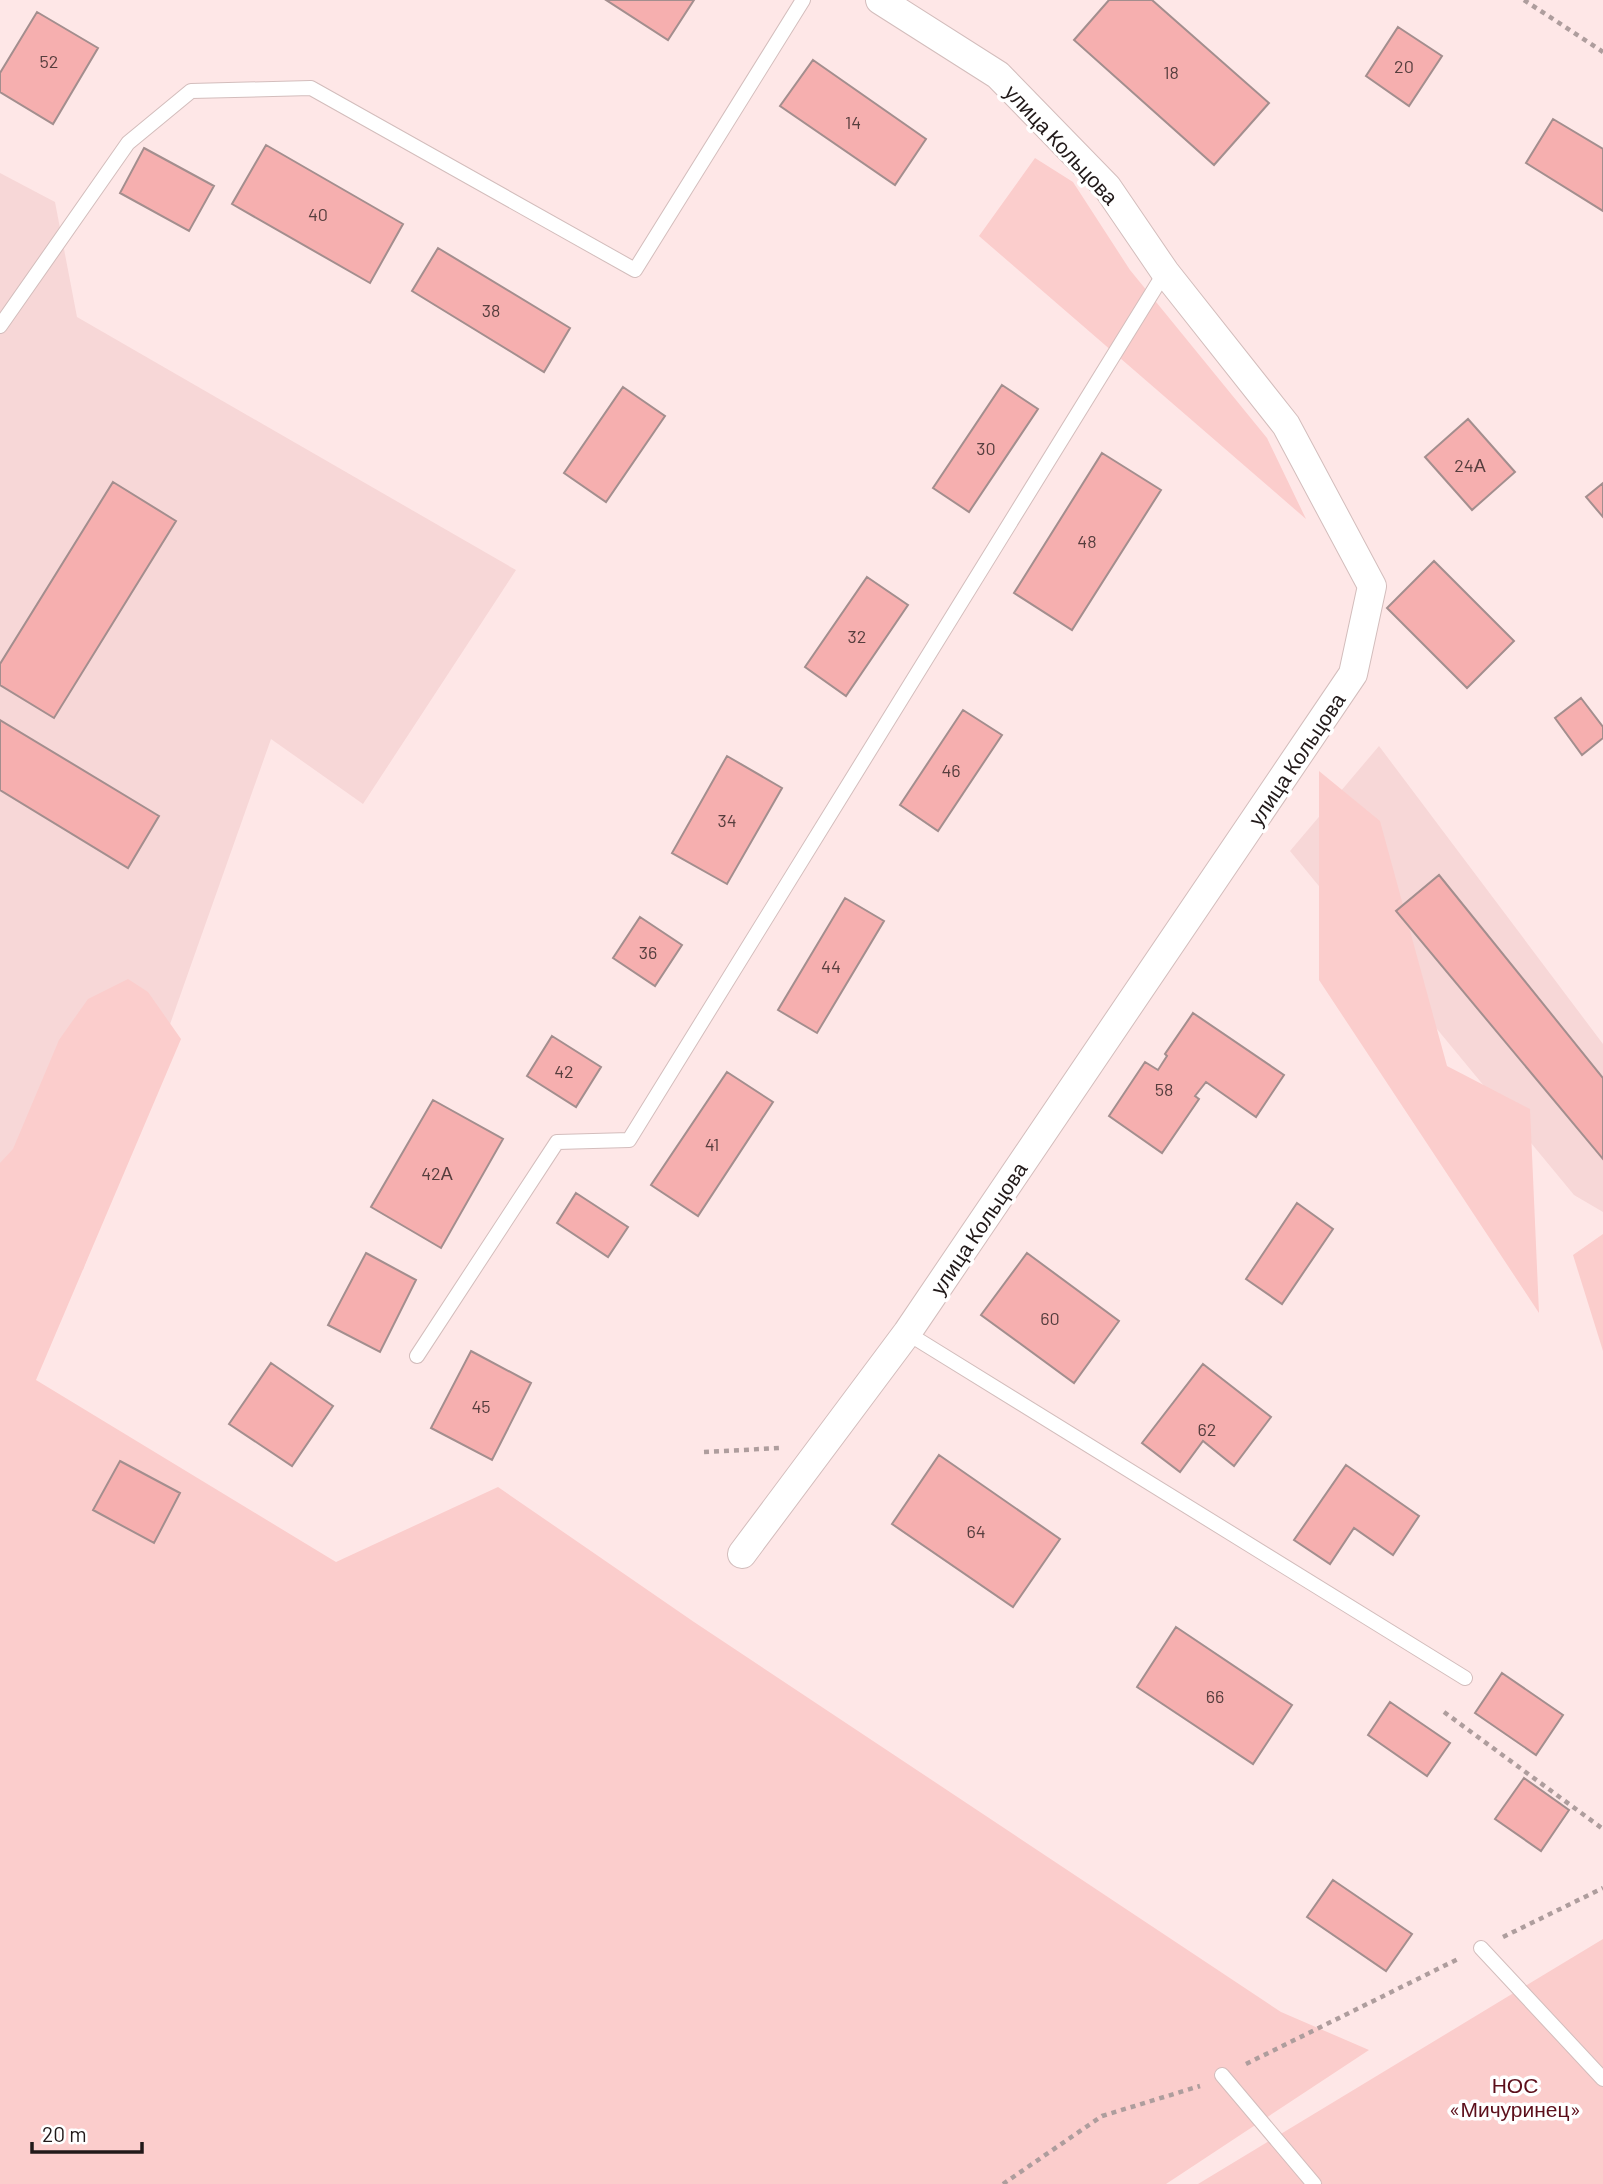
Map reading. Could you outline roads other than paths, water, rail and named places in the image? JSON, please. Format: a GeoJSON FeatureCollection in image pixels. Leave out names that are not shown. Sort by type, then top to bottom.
{"type":"FeatureCollection","features":[{"type":"Feature","properties":{"kind":"street","name":"улица Кольцова"},"geometry":{"type":"LineString","coordinates":[[742,1554],[907,1333],[1353,674],[1373,586],[1286,425],[1165,272],[1107,187],[998,75],[880,0]]}},
{"type":"Feature","properties":{"kind":"lane"},"geometry":{"type":"LineString","coordinates":[[0,326],[128,143],[191,91],[311,88],[635,270],[803,0]]}},
{"type":"Feature","properties":{"kind":"lane"},"geometry":{"type":"LineString","coordinates":[[417,1356],[557,1142],[629,1140],[1165,272]]}},
{"type":"Feature","properties":{"kind":"lane"},"geometry":{"type":"LineString","coordinates":[[907,1333],[1465,1678]]}},
{"type":"Feature","properties":{"kind":"lane"},"geometry":{"type":"LineString","coordinates":[[1480,1948],[1603,2079]]}},
{"type":"Feature","properties":{"kind":"lane"},"geometry":{"type":"LineString","coordinates":[[1222,2075],[1314,2184]]}},
{"type":"Feature","properties":{"kind":"park label","name":"НОС «Мичуринец»"},"geometry":{"type":"Point","coordinates":[1515,2096]}}]}
